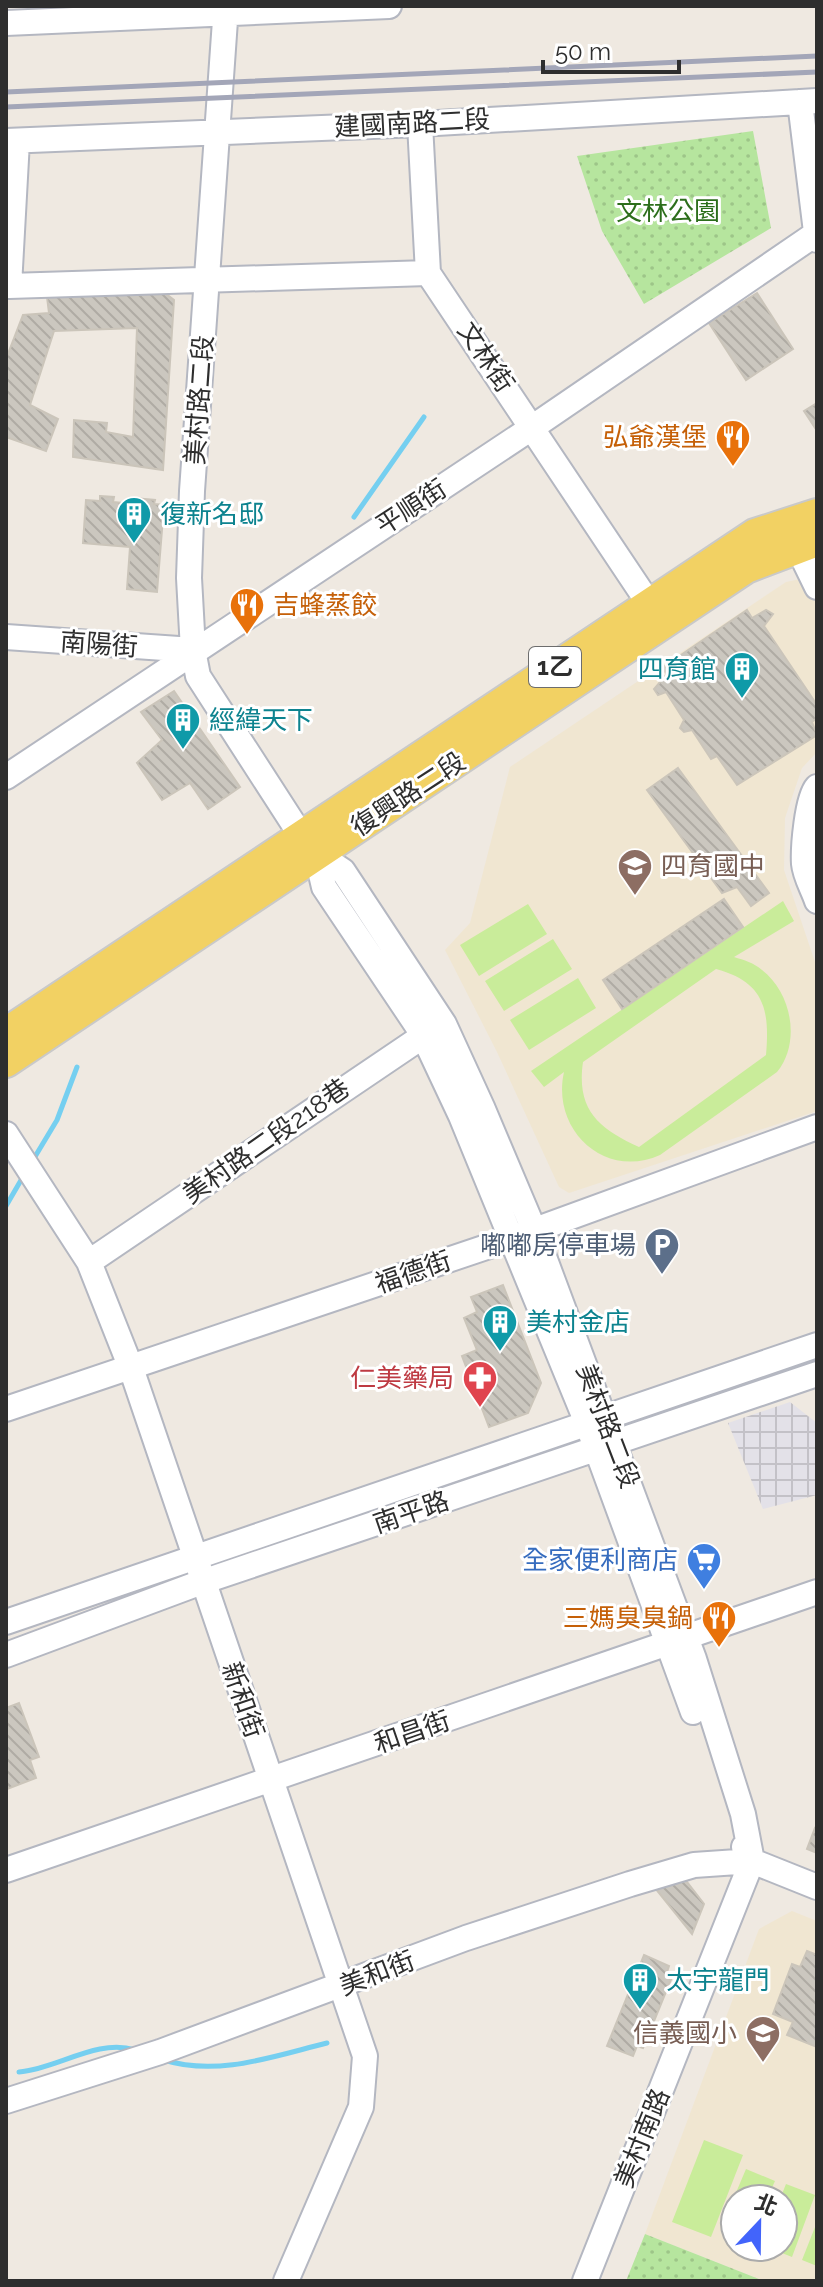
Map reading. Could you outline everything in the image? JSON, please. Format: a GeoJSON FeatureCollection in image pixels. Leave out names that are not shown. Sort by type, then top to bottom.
{"type":"FeatureCollection","features":[{"type":"Feature","properties":{"kind":"main road","name":"復興路二段"},"geometry":{"type":"LineString","coordinates":[[6,1033],[309,845],[656,614],[755,534],[817,514]]}},
{"type":"Feature","properties":{"kind":"main road","name":"復興路二段"},"geometry":{"type":"LineString","coordinates":[[656,614],[746,568],[808,544]]}},
{"type":"Feature","properties":{"kind":"main road","name":"復興路二段"},"geometry":{"type":"LineString","coordinates":[[6,1062],[309,845]]}},
{"type":"Feature","properties":{"kind":"street"},"geometry":{"type":"LineString","coordinates":[[6,23],[226,10],[389,6]]}},
{"type":"Feature","properties":{"kind":"street","name":"美村路二段"},"geometry":{"type":"LineString","coordinates":[[226,10],[192,491],[189,578],[193,650],[198,676],[309,845],[343,871],[433,1029],[524,1234],[743,1814],[752,1861]]}},
{"type":"Feature","properties":{"kind":"street"},"geometry":{"type":"LineString","coordinates":[[809,101],[816,238]]}},
{"type":"Feature","properties":{"kind":"street","name":"建國南路二段"},"geometry":{"type":"LineString","coordinates":[[12,141],[216,130],[420,124],[809,101]]}},
{"type":"Feature","properties":{"kind":"street"},"geometry":{"type":"LineString","coordinates":[[12,141],[9,286],[428,273],[420,124]]}},
{"type":"Feature","properties":{"kind":"street","name":"平順街"},"geometry":{"type":"LineString","coordinates":[[6,777],[816,238]]}},
{"type":"Feature","properties":{"kind":"street","name":"文林街"},"geometry":{"type":"LineString","coordinates":[[428,273],[656,614]]}},
{"type":"Feature","properties":{"kind":"street"},"geometry":{"type":"LineString","coordinates":[[808,544],[817,587]]}},
{"type":"Feature","properties":{"kind":"street","name":"南陽街"},"geometry":{"type":"LineString","coordinates":[[6,637],[193,650]]}},
{"type":"Feature","properties":{"kind":"street"},"geometry":{"type":"LineString","coordinates":[[817,787],[813,792],[804,865],[817,901]]}},
{"type":"Feature","properties":{"kind":"street","name":"美村路二段218巷"},"geometry":{"type":"LineString","coordinates":[[89,1262],[433,1029]]}},
{"type":"Feature","properties":{"kind":"street","name":"福德街"},"geometry":{"type":"LineString","coordinates":[[6,1409],[524,1234],[817,1127]]}},
{"type":"Feature","properties":{"kind":"street","name":"新和街"},"geometry":{"type":"LineString","coordinates":[[6,1134],[89,1262],[131,1368],[365,2056],[361,2107],[286,2281]]}},
{"type":"Feature","properties":{"kind":"street","name":"南平路"},"geometry":{"type":"LineString","coordinates":[[6,1622],[817,1345]]}},
{"type":"Feature","properties":{"kind":"street","name":"南平路"},"geometry":{"type":"LineString","coordinates":[[6,1655],[202,1582],[817,1374]]}},
{"type":"Feature","properties":{"kind":"street","name":"和昌街"},"geometry":{"type":"LineString","coordinates":[[6,1870],[817,1592]]}},
{"type":"Feature","properties":{"kind":"street"},"geometry":{"type":"LineString","coordinates":[[752,1861],[817,1887]]}},
{"type":"Feature","properties":{"kind":"street","name":"美和街"},"geometry":{"type":"LineString","coordinates":[[6,2101],[160,2052],[343,1987],[466,1938],[630,1884],[694,1865],[752,1861]]}},
{"type":"Feature","properties":{"kind":"street","name":"美村南路"},"geometry":{"type":"LineString","coordinates":[[585,2281],[752,1861]]}},
{"type":"Feature","properties":{"kind":"shaded area","name":"四育國中"},"geometry":{"type":"Polygon","coordinates":[[[806,578],[817,600],[817,752],[802,768],[785,818],[784,870],[817,968],[817,1111],[569,1193],[559,1187],[497,1052],[445,950],[470,923],[510,767],[786,582],[806,578]]]}},
{"type":"Feature","properties":{"kind":"shaded area"},"geometry":{"type":"Polygon","coordinates":[[[790,1402],[817,1423],[817,1495],[763,1509],[728,1423],[790,1402]]]}},
{"type":"Feature","properties":{"kind":"shaded area","name":"信義國小"},"geometry":{"type":"Polygon","coordinates":[[[792,1911],[817,1921],[817,2281],[764,2281],[645,2234],[759,1929],[792,1911]]]}},
{"type":"Feature","properties":{"kind":"green space","name":"文林公園"},"geometry":{"type":"Polygon","coordinates":[[[753,131],[771,228],[644,304],[602,231],[577,156],[753,131]]]}},
{"type":"Feature","properties":{"kind":"green space"},"geometry":{"type":"Polygon","coordinates":[[[783,901],[794,921],[734,957],[759,968],[780,992],[790,1019],[791,1033],[784,1060],[777,1072],[660,1155],[640,1161],[620,1161],[586,1145],[566,1113],[562,1093],[564,1072],[544,1087],[531,1071],[783,901]],[[716,969],[583,1062],[583,1093],[593,1116],[602,1125],[639,1147],[766,1055],[765,1011],[754,990],[732,975],[716,969]]]}},
{"type":"Feature","properties":{"kind":"green space"},"geometry":{"type":"Polygon","coordinates":[[[528,904],[547,934],[479,976],[460,945],[528,904]]]}},
{"type":"Feature","properties":{"kind":"green space"},"geometry":{"type":"Polygon","coordinates":[[[553,939],[572,969],[504,1011],[485,981],[553,939]]]}},
{"type":"Feature","properties":{"kind":"green space"},"geometry":{"type":"Polygon","coordinates":[[[578,978],[596,1008],[529,1050],[510,1020],[578,978]]]}},
{"type":"Feature","properties":{"kind":"green space"},"geometry":{"type":"Polygon","coordinates":[[[704,2140],[743,2155],[732,2183],[719,2183],[719,2216],[711,2237],[672,2222],[704,2140]]]}},
{"type":"Feature","properties":{"kind":"green space"},"geometry":{"type":"Polygon","coordinates":[[[746,2169],[775,2181],[774,2183],[740,2183],[746,2169]]]}},
{"type":"Feature","properties":{"kind":"green space"},"geometry":{"type":"Polygon","coordinates":[[[799,2189],[815,2195],[799,2238],[799,2189]]]}},
{"type":"Feature","properties":{"kind":"green space"},"geometry":{"type":"Polygon","coordinates":[[[817,2222],[817,2266],[802,2260],[817,2222]]]}},
{"type":"Feature","properties":{"kind":"green space"},"geometry":{"type":"Polygon","coordinates":[[[645,2234],[764,2281],[626,2281],[645,2234]]]}},
{"type":"Feature","properties":{"kind":"building"},"geometry":{"type":"Polygon","coordinates":[[[165,293],[174,300],[163,470],[73,457],[74,420],[107,423],[106,432],[133,437],[137,328],[54,331],[30,405],[58,419],[46,451],[6,437],[6,359],[23,315],[49,313],[47,297],[165,293]]]}},
{"type":"Feature","properties":{"kind":"building"},"geometry":{"type":"Polygon","coordinates":[[[757,293],[793,349],[746,380],[709,323],[757,293]]]}},
{"type":"Feature","properties":{"kind":"building"},"geometry":{"type":"Polygon","coordinates":[[[817,403],[817,431],[804,411],[817,403]]]}},
{"type":"Feature","properties":{"kind":"building","name":"復新名邸"},"geometry":{"type":"Polygon","coordinates":[[[100,496],[114,497],[113,502],[134,504],[134,498],[155,500],[154,504],[164,505],[157,592],[127,589],[130,547],[83,543],[86,500],[100,501],[100,496]]]}},
{"type":"Feature","properties":{"kind":"building","name":"四育館"},"geometry":{"type":"Polygon","coordinates":[[[747,610],[752,618],[766,610],[773,614],[764,626],[817,705],[817,718],[812,722],[817,735],[737,785],[717,756],[711,759],[692,730],[684,732],[680,728],[684,720],[666,692],[658,695],[654,689],[667,674],[662,668],[747,610]]]}},
{"type":"Feature","properties":{"kind":"building","name":"經緯天下"},"geometry":{"type":"Polygon","coordinates":[[[174,691],[240,787],[208,809],[190,783],[162,800],[137,763],[162,740],[141,712],[174,691]]]}},
{"type":"Feature","properties":{"kind":"building"},"geometry":{"type":"Polygon","coordinates":[[[678,768],[769,893],[751,906],[737,887],[722,893],[647,790],[678,768]]]}},
{"type":"Feature","properties":{"kind":"building"},"geometry":{"type":"Polygon","coordinates":[[[724,899],[743,927],[622,1009],[603,980],[724,899]]]}},
{"type":"Feature","properties":{"kind":"building","name":"美村金店"},"geometry":{"type":"Polygon","coordinates":[[[503,1285],[541,1383],[528,1413],[489,1427],[462,1356],[477,1350],[464,1318],[477,1312],[471,1297],[503,1285]]]}},
{"type":"Feature","properties":{"kind":"building"},"geometry":{"type":"Polygon","coordinates":[[[19,1703],[39,1757],[30,1760],[36,1778],[7,1789],[6,1708],[19,1703]]]}},
{"type":"Feature","properties":{"kind":"building"},"geometry":{"type":"Polygon","coordinates":[[[817,1829],[817,1853],[807,1849],[817,1829]]]}},
{"type":"Feature","properties":{"kind":"building"},"geometry":{"type":"Polygon","coordinates":[[[684,1878],[704,1904],[692,1934],[655,1888],[684,1878]]]}},
{"type":"Feature","properties":{"kind":"building"},"geometry":{"type":"Polygon","coordinates":[[[807,1951],[817,1955],[817,2047],[787,2035],[793,2022],[773,2014],[792,1964],[800,1967],[807,1951]]]}},
{"type":"Feature","properties":{"kind":"building","name":"太宇龍門"},"geometry":{"type":"Polygon","coordinates":[[[644,1955],[669,1966],[666,1975],[672,1977],[643,2048],[637,2046],[633,2056],[607,2046],[644,1955]]]}},
{"type":"Feature","properties":{"kind":"waterway"},"geometry":{"type":"LineString","coordinates":[[354,517],[424,417]]}},
{"type":"Feature","properties":{"kind":"waterway"},"geometry":{"type":"LineString","coordinates":[[33,1160],[57,1120],[77,1067]]}},
{"type":"Feature","properties":{"kind":"waterway"},"geometry":{"type":"LineString","coordinates":[[6,1206],[24,1175]]}},
{"type":"Feature","properties":{"kind":"waterway"},"geometry":{"type":"LineString","coordinates":[[164,2060],[184,2065],[225,2066],[327,2043]]}},
{"type":"Feature","properties":{"kind":"waterway"},"geometry":{"type":"LineString","coordinates":[[19,2072],[106,2048],[135,2050]]}},
{"type":"Feature","properties":{"kind":"railway"},"geometry":{"type":"LineString","coordinates":[[6,92],[817,56]]}},
{"type":"Feature","properties":{"kind":"railway"},"geometry":{"type":"LineString","coordinates":[[6,107],[817,72]]}},
{"type":"Feature","properties":{"kind":"place","name":"弘爺漢堡"},"geometry":{"type":"Point","coordinates":[733,468]}},
{"type":"Feature","properties":{"kind":"place","name":"復新名邸"},"geometry":{"type":"Point","coordinates":[134,545]}},
{"type":"Feature","properties":{"kind":"place","name":"吉蜂蒸餃"},"geometry":{"type":"Point","coordinates":[247,636]}},
{"type":"Feature","properties":{"kind":"place","name":"四育館"},"geometry":{"type":"Point","coordinates":[742,700]}},
{"type":"Feature","properties":{"kind":"place","name":"經緯天下"},"geometry":{"type":"Point","coordinates":[183,751]}},
{"type":"Feature","properties":{"kind":"place","name":"四育國中"},"geometry":{"type":"Point","coordinates":[635,897]}},
{"type":"Feature","properties":{"kind":"place","name":"嘟嘟房停車場"},"geometry":{"type":"Point","coordinates":[662,1276]}},
{"type":"Feature","properties":{"kind":"place","name":"美村金店"},"geometry":{"type":"Point","coordinates":[500,1353]}},
{"type":"Feature","properties":{"kind":"place","name":"仁美藥局"},"geometry":{"type":"Point","coordinates":[480,1409]}},
{"type":"Feature","properties":{"kind":"place","name":"全家便利商店"},"geometry":{"type":"Point","coordinates":[704,1591]}},
{"type":"Feature","properties":{"kind":"place","name":"三媽臭臭鍋"},"geometry":{"type":"Point","coordinates":[719,1649]}},
{"type":"Feature","properties":{"kind":"place","name":"太宇龍門"},"geometry":{"type":"Point","coordinates":[640,2011]}},
{"type":"Feature","properties":{"kind":"place","name":"信義國小"},"geometry":{"type":"Point","coordinates":[763,2064]}}]}
